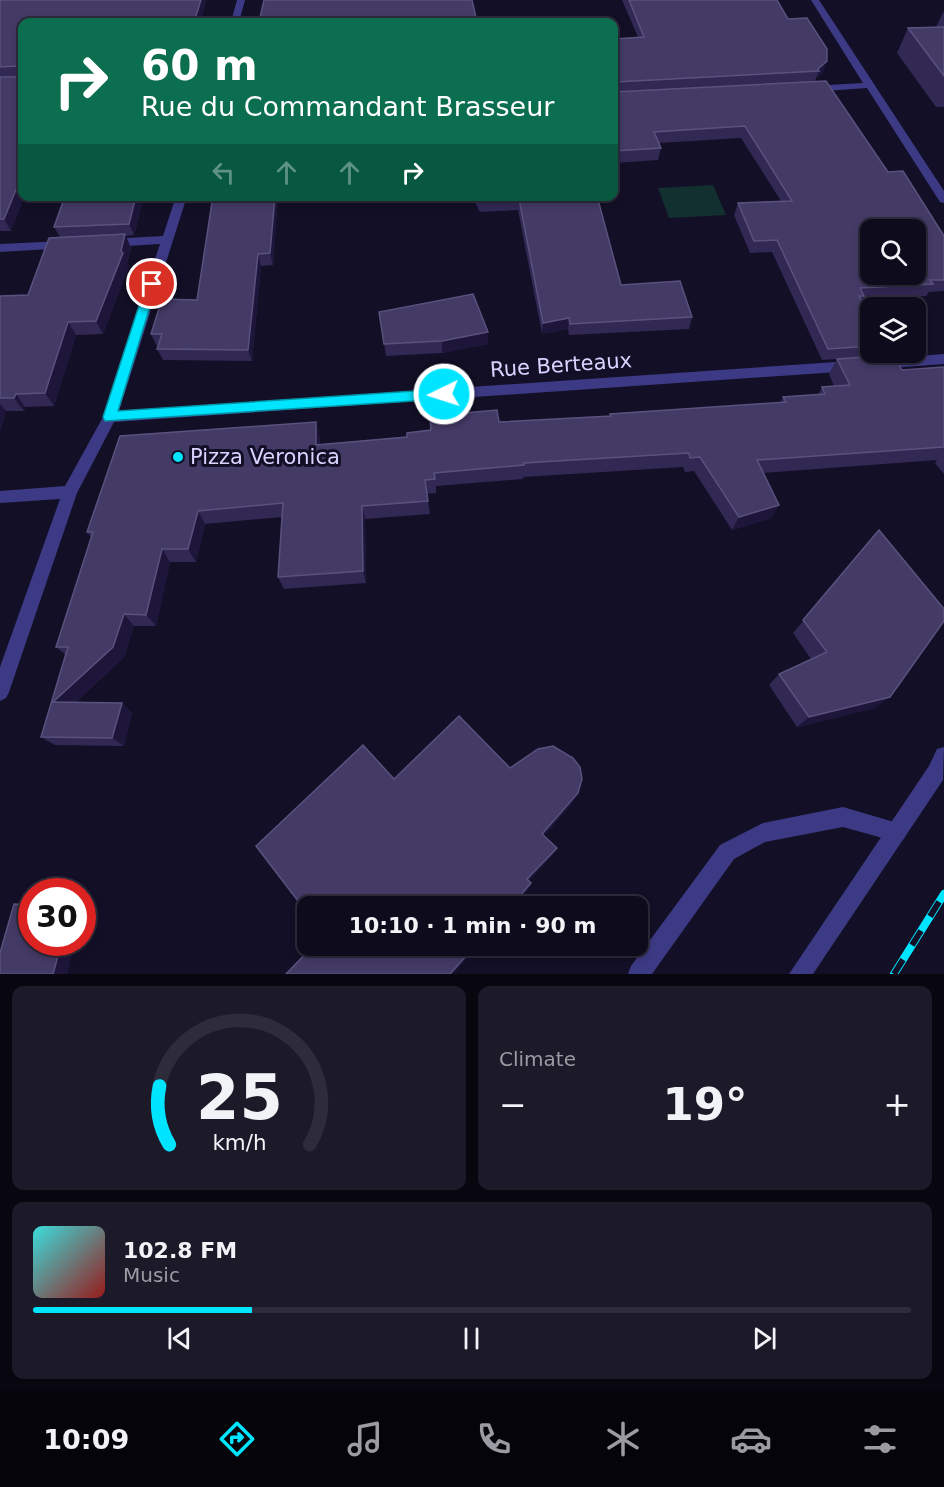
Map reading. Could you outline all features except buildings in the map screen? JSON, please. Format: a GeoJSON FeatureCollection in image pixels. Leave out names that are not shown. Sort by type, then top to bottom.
{"type":"FeatureCollection","features":[{"type":"Feature","properties":{"kind":"street"},"geometry":{"type":"LineString","coordinates":[[236,18],[241,0]]}},
{"type":"Feature","properties":{"kind":"street"},"geometry":{"type":"LineString","coordinates":[[815,0],[944,200]]}},
{"type":"Feature","properties":{"kind":"street"},"geometry":{"type":"LineString","coordinates":[[797,89],[870,85]]}},
{"type":"Feature","properties":{"kind":"street"},"geometry":{"type":"LineString","coordinates":[[0,692],[70,492],[110,417],[180,201]]}},
{"type":"Feature","properties":{"kind":"street"},"geometry":{"type":"LineString","coordinates":[[96,243],[166,240]]}},
{"type":"Feature","properties":{"kind":"street"},"geometry":{"type":"LineString","coordinates":[[0,248],[72,245]]}},
{"type":"Feature","properties":{"kind":"street","name":"Rue Berteaux"},"geometry":{"type":"LineString","coordinates":[[110,417],[944,359]]}},
{"type":"Feature","properties":{"kind":"street"},"geometry":{"type":"LineString","coordinates":[[0,497],[70,492]]}},
{"type":"Feature","properties":{"kind":"street"},"geometry":{"type":"LineString","coordinates":[[800,974],[936,773],[944,756]]}},
{"type":"Feature","properties":{"kind":"street"},"geometry":{"type":"LineString","coordinates":[[639,974],[727,852],[749,839],[763,833],[843,817],[897,832]]}},
{"type":"Feature","properties":{"kind":"green space"},"geometry":{"type":"Polygon","coordinates":[[[713,185],[726,215],[669,218],[658,188],[713,185]]]}},
{"type":"Feature","properties":{"kind":"railway"},"geometry":{"type":"LineString","coordinates":[[894,974],[944,894]]}},
{"type":"Feature","properties":{"kind":"place","name":"Pizza Veronica"},"geometry":{"type":"Point","coordinates":[178,457]}},
{"type":"Feature","properties":{"kind":"route"},"geometry":{"type":"LineString","coordinates":[[152,284],[110,417],[444,394]]}}]}
